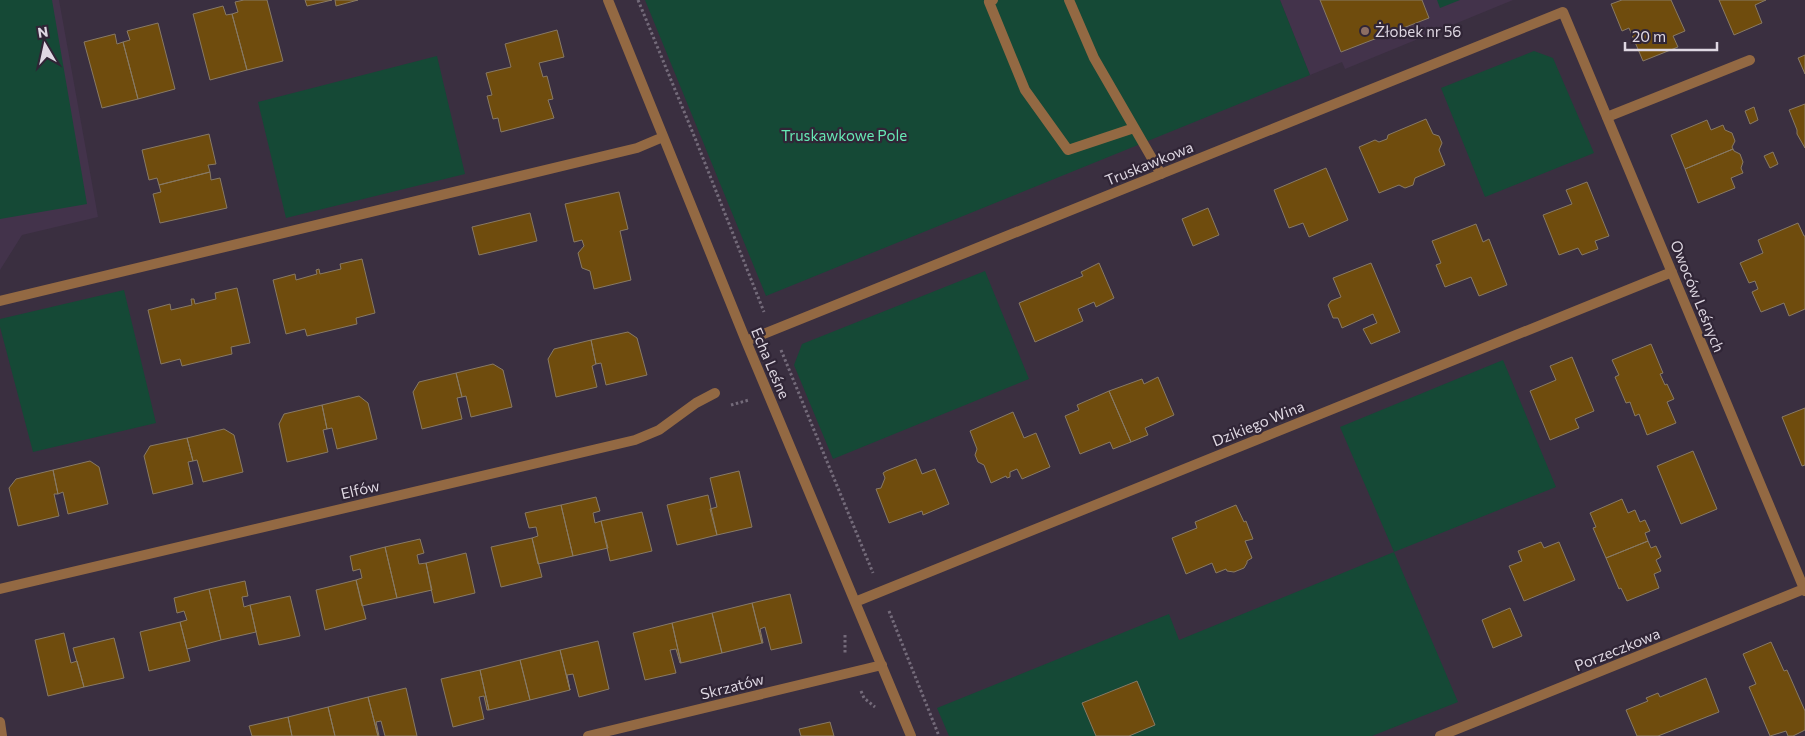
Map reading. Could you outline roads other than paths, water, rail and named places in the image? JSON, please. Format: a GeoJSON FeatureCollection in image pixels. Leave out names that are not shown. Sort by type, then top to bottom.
{"type":"FeatureCollection","features":[{"type":"Feature","properties":{"kind":"street","name":"Echa Leśne"},"geometry":{"type":"LineString","coordinates":[[608,0],[746,341],[911,736]]}},
{"type":"Feature","properties":{"kind":"street"},"geometry":{"type":"LineString","coordinates":[[993,0],[989,2],[1025,90],[1068,150],[1134,128]]}},
{"type":"Feature","properties":{"kind":"street"},"geometry":{"type":"LineString","coordinates":[[1069,0],[1094,58],[1160,174]]}},
{"type":"Feature","properties":{"kind":"street","name":"Owoców Leśnych"},"geometry":{"type":"LineString","coordinates":[[1563,12],[1805,590]]}},
{"type":"Feature","properties":{"kind":"street","name":"Truskawkowa"},"geometry":{"type":"LineString","coordinates":[[746,341],[1563,12]]}},
{"type":"Feature","properties":{"kind":"street"},"geometry":{"type":"LineString","coordinates":[[1607,117],[1750,60]]}},
{"type":"Feature","properties":{"kind":"street"},"geometry":{"type":"LineString","coordinates":[[0,301],[636,148],[663,137]]}},
{"type":"Feature","properties":{"kind":"street","name":"Dzikiego Wina"},"geometry":{"type":"LineString","coordinates":[[855,602],[1672,272]]}},
{"type":"Feature","properties":{"kind":"street","name":"Elfów"},"geometry":{"type":"LineString","coordinates":[[0,589],[635,440],[659,430],[696,403],[715,393]]}},
{"type":"Feature","properties":{"kind":"street","name":"Porzeczkowa"},"geometry":{"type":"LineString","coordinates":[[1440,736],[1805,590]]}},
{"type":"Feature","properties":{"kind":"street","name":"Skrzatów"},"geometry":{"type":"LineString","coordinates":[[588,736],[882,665]]}},
{"type":"Feature","properties":{"kind":"street"},"geometry":{"type":"LineString","coordinates":[[0,722],[2,736]]}},
{"type":"Feature","properties":{"kind":"place","name":"Żłobek nr 56"},"geometry":{"type":"Point","coordinates":[1365,31]}},
{"type":"Feature","properties":{"kind":"park label","name":"Truskawkowe Pole"},"geometry":{"type":"Point","coordinates":[844,135]}}]}
